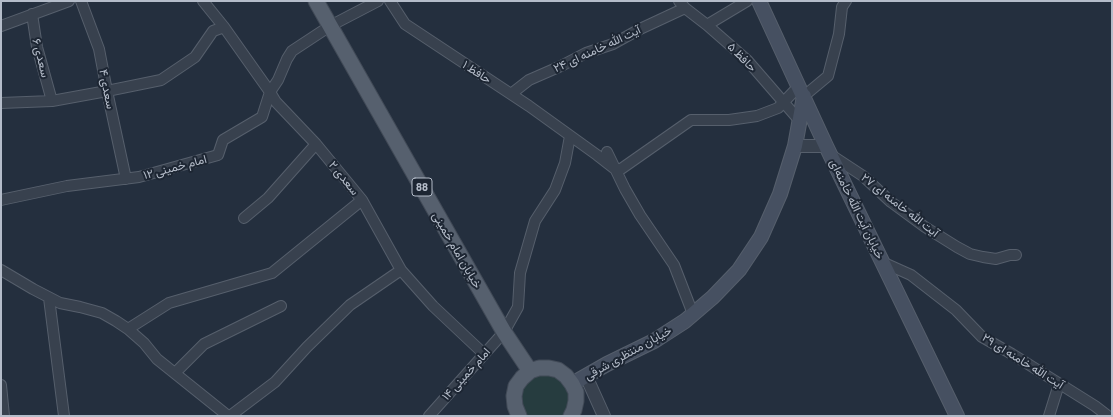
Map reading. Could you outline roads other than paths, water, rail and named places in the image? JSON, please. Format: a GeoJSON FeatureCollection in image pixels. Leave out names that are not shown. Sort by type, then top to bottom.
{"type":"FeatureCollection","features":[{"type":"Feature","properties":{"kind":"main road","name":"خیابان امام خمینی"},"geometry":{"type":"LineString","coordinates":[[316,1],[504,332],[530,371]]}},
{"type":"Feature","properties":{"kind":"main road","name":"خیابان آیت الله خامنه‌ای"},"geometry":{"type":"LineString","coordinates":[[759,1],[828,150],[957,416]]}},
{"type":"Feature","properties":{"kind":"main road","name":"خیابان منتظری شرقی"},"geometry":{"type":"LineString","coordinates":[[572,384],[607,364],[654,341],[685,321],[713,297],[739,270],[761,237],[780,194],[795,146],[802,91]]}},
{"type":"Feature","properties":{"kind":"main road"},"geometry":{"type":"LineString","coordinates":[[519,416],[515,406],[514,396],[516,386],[530,371],[539,368],[558,370],[566,376],[572,384],[576,392],[576,401],[571,416]]}},
{"type":"Feature","properties":{"kind":"street"},"geometry":{"type":"LineString","coordinates":[[1,26],[69,1]]}},
{"type":"Feature","properties":{"kind":"street","name":"سعدی ۴"},"geometry":{"type":"LineString","coordinates":[[81,1],[100,49],[107,91],[126,179]]}},
{"type":"Feature","properties":{"kind":"street","name":"سعدی ۲"},"geometry":{"type":"LineString","coordinates":[[203,1],[224,26],[276,102],[316,144],[362,200],[401,270],[433,306],[484,354]]}},
{"type":"Feature","properties":{"kind":"street","name":"امام خمینی ۱۲"},"geometry":{"type":"LineString","coordinates":[[1,200],[67,186],[139,177],[218,155],[223,140],[262,117],[270,92],[278,80],[286,59],[292,51],[330,26],[378,1]]}},
{"type":"Feature","properties":{"kind":"street","name":"حافظ ۱"},"geometry":{"type":"LineString","coordinates":[[390,1],[405,24],[511,94],[615,169]]}},
{"type":"Feature","properties":{"kind":"street"},"geometry":{"type":"LineString","coordinates":[[707,25],[747,1]]}},
{"type":"Feature","properties":{"kind":"street"},"geometry":{"type":"LineString","coordinates":[[615,169],[622,169],[691,120],[729,120],[757,116],[778,108],[802,91],[828,76],[839,34],[842,7],[846,1]]}},
{"type":"Feature","properties":{"kind":"street","name":"آیت الله خامنه ای ۲۴"},"geometry":{"type":"LineString","coordinates":[[511,94],[529,80],[586,53],[613,44],[682,5]]}},
{"type":"Feature","properties":{"kind":"street","name":"حافظ ۵"},"geometry":{"type":"LineString","coordinates":[[682,5],[747,60],[799,120]]}},
{"type":"Feature","properties":{"kind":"street","name":"سعدی ۶"},"geometry":{"type":"LineString","coordinates":[[32,14],[37,47],[52,101]]}},
{"type":"Feature","properties":{"kind":"street"},"geometry":{"type":"LineString","coordinates":[[1,103],[52,101],[161,80],[195,57],[213,31],[224,26]]}},
{"type":"Feature","properties":{"kind":"street","name":"امام خمینی ۱۴"},"geometry":{"type":"LineString","coordinates":[[429,416],[504,332],[518,306],[520,273],[535,220],[555,190],[565,163],[570,136]]}},
{"type":"Feature","properties":{"kind":"street"},"geometry":{"type":"LineString","coordinates":[[244,218],[268,198],[316,144]]}},
{"type":"Feature","properties":{"kind":"street"},"geometry":{"type":"LineString","coordinates":[[795,146],[828,150]]}},
{"type":"Feature","properties":{"kind":"street","name":"آیت الله خامنه ای ۲۷"},"geometry":{"type":"LineString","coordinates":[[828,150],[863,176],[892,202],[925,227],[957,247],[970,254],[996,259],[1016,255]]}},
{"type":"Feature","properties":{"kind":"street"},"geometry":{"type":"LineString","coordinates":[[607,152],[625,190],[674,265],[693,314]]}},
{"type":"Feature","properties":{"kind":"street"},"geometry":{"type":"LineString","coordinates":[[128,330],[169,303],[272,273],[362,200]]}},
{"type":"Feature","properties":{"kind":"street","name":"آیت الله خامنه ای ۲۹"},"geometry":{"type":"LineString","coordinates":[[882,262],[911,276],[956,310],[982,337],[1095,406],[1108,416]]}},
{"type":"Feature","properties":{"kind":"street"},"geometry":{"type":"LineString","coordinates":[[1,270],[60,303],[102,313],[128,330],[144,344],[157,359],[229,416],[275,382],[307,347],[350,305],[401,270]]}},
{"type":"Feature","properties":{"kind":"street"},"geometry":{"type":"LineString","coordinates":[[49,298],[64,416]]}},
{"type":"Feature","properties":{"kind":"street"},"geometry":{"type":"LineString","coordinates":[[175,373],[204,344],[281,306]]}},
{"type":"Feature","properties":{"kind":"street"},"geometry":{"type":"LineString","coordinates":[[586,376],[604,416]]}},
{"type":"Feature","properties":{"kind":"street"},"geometry":{"type":"LineString","coordinates":[[1049,416],[1059,384]]}},
{"type":"Feature","properties":{"kind":"street"},"geometry":{"type":"LineString","coordinates":[[1,385],[4,416]]}}]}
